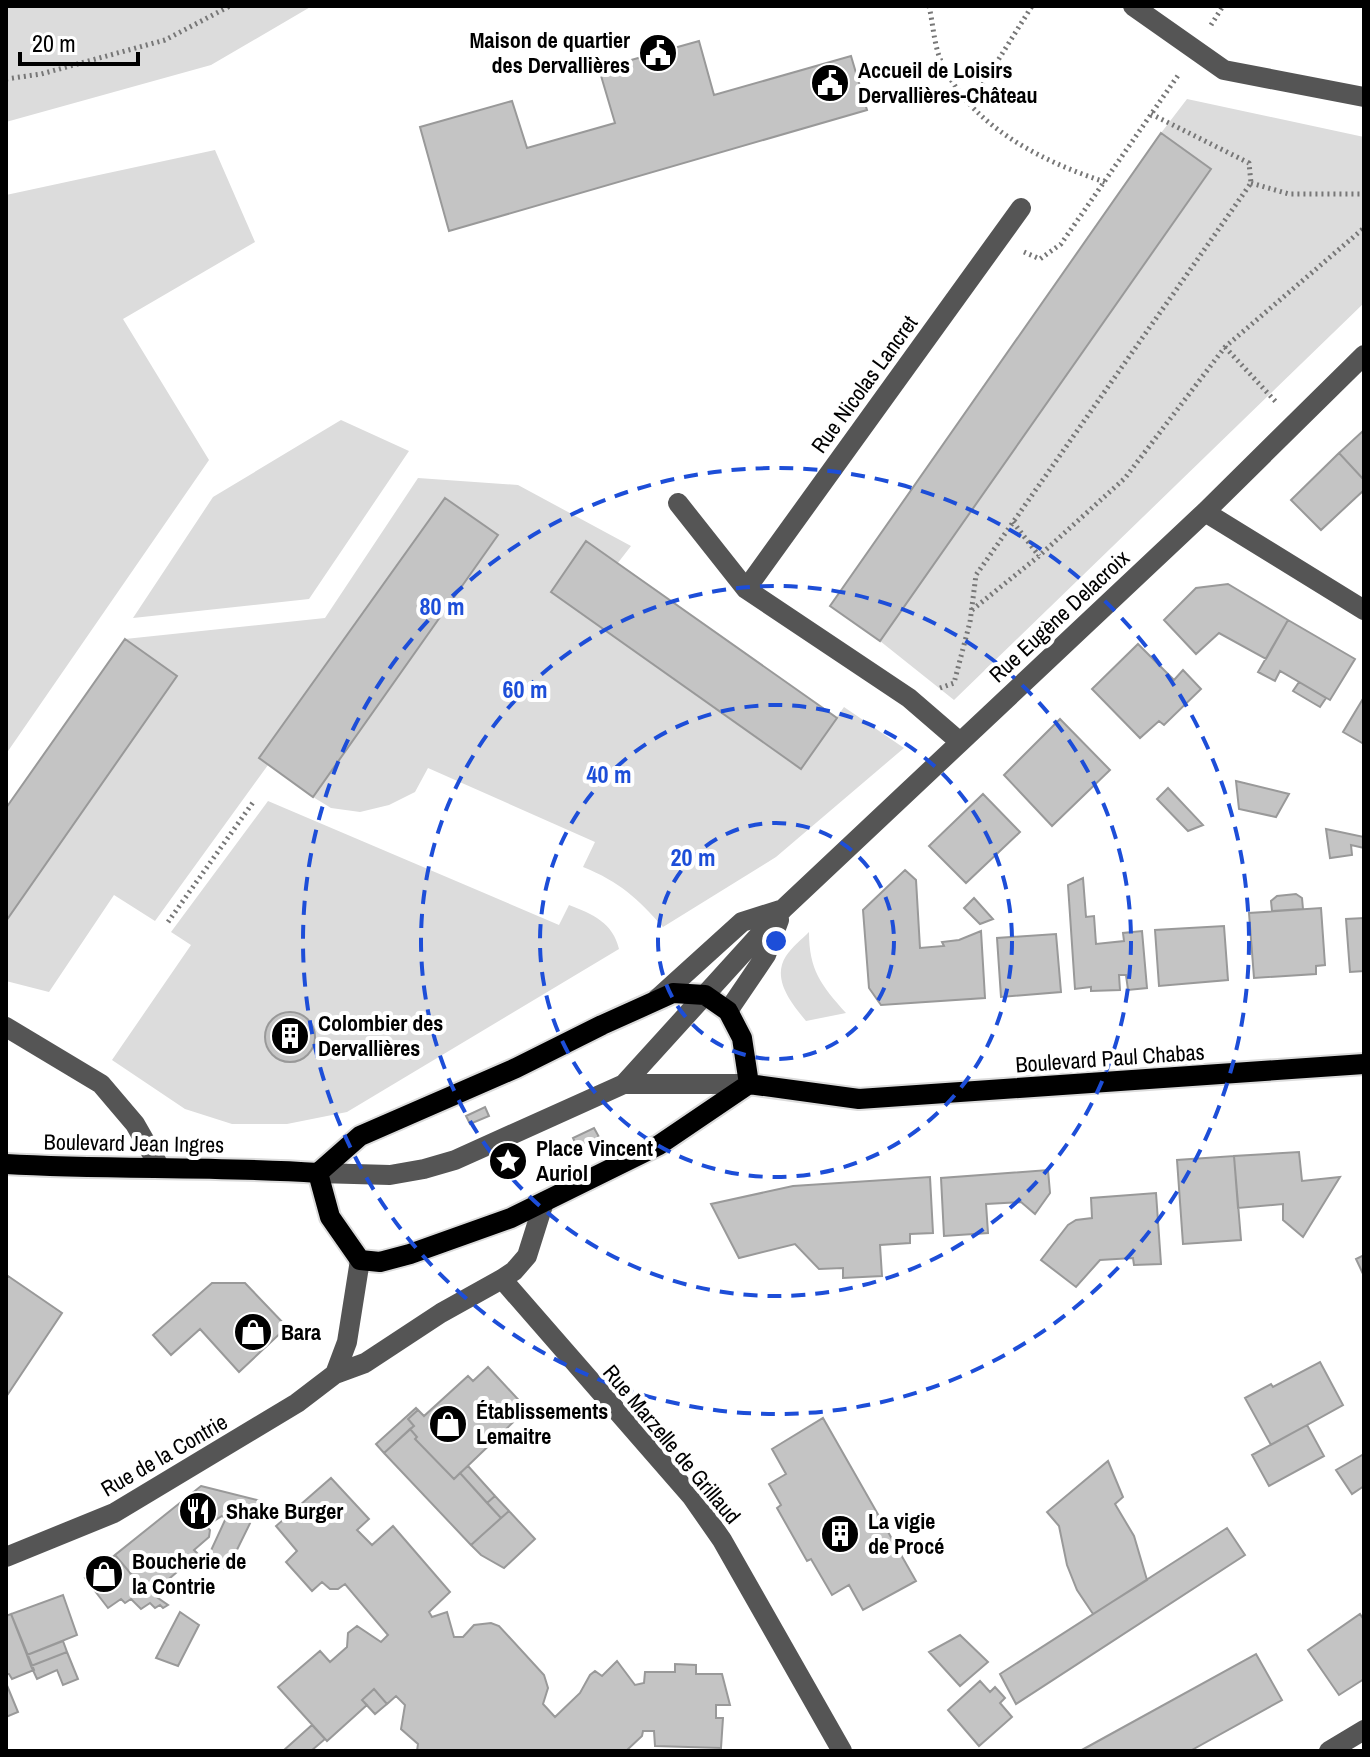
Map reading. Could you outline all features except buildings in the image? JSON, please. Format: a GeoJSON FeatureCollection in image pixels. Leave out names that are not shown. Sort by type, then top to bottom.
{"type":"FeatureCollection","features":[{"type":"Feature","properties":{"kind":"main road"},"geometry":{"type":"LineString","coordinates":[[673,993],[705,995],[728,1011],[742,1038],[749,1084],[659,1145],[511,1218],[380,1262],[360,1260],[330,1217],[318,1173],[360,1136],[516,1068],[657,999],[673,993]]}},
{"type":"Feature","properties":{"kind":"main road","name":"Boulevard Paul Chabas"},"geometry":{"type":"LineString","coordinates":[[749,1084],[859,1099],[1364,1064]]}},
{"type":"Feature","properties":{"kind":"main road","name":"Boulevard Jean Ingres"},"geometry":{"type":"LineString","coordinates":[[6,1164],[66,1168],[260,1168],[318,1173]]}},
{"type":"Feature","properties":{"kind":"street"},"geometry":{"type":"LineString","coordinates":[[1133,6],[1224,70],[1364,97]]}},
{"type":"Feature","properties":{"kind":"street","name":"Rue Nicolas Lancret"},"geometry":{"type":"LineString","coordinates":[[746,589],[1021,208]]}},
{"type":"Feature","properties":{"kind":"street","name":"Rue Eugène Delacroix"},"geometry":{"type":"LineString","coordinates":[[783,909],[1205,512],[1364,355]]}},
{"type":"Feature","properties":{"kind":"street"},"geometry":{"type":"LineString","coordinates":[[678,503],[746,589],[909,698],[960,742]]}},
{"type":"Feature","properties":{"kind":"street"},"geometry":{"type":"LineString","coordinates":[[1205,512],[1364,610]]}},
{"type":"Feature","properties":{"kind":"street"},"geometry":{"type":"LineString","coordinates":[[318,1173],[390,1175],[455,1160],[624,1084],[783,909]]}},
{"type":"Feature","properties":{"kind":"street"},"geometry":{"type":"LineString","coordinates":[[657,999],[742,922],[783,909]]}},
{"type":"Feature","properties":{"kind":"street"},"geometry":{"type":"LineString","coordinates":[[728,1011],[766,955],[783,909]]}},
{"type":"Feature","properties":{"kind":"street"},"geometry":{"type":"LineString","coordinates":[[6,1027],[101,1084],[135,1124],[159,1166]]}},
{"type":"Feature","properties":{"kind":"street"},"geometry":{"type":"LineString","coordinates":[[624,1084],[749,1084]]}},
{"type":"Feature","properties":{"kind":"street"},"geometry":{"type":"LineString","coordinates":[[335,1374],[365,1363],[441,1313],[514,1271],[527,1256],[544,1202]]}},
{"type":"Feature","properties":{"kind":"street"},"geometry":{"type":"LineString","coordinates":[[335,1374],[347,1342],[360,1260]]}},
{"type":"Feature","properties":{"kind":"street","name":"Rue Marzelle de Grillaud"},"geometry":{"type":"LineString","coordinates":[[502,1279],[692,1497],[722,1540],[842,1751]]}},
{"type":"Feature","properties":{"kind":"street","name":"Rue de la Contrie"},"geometry":{"type":"LineString","coordinates":[[6,1557],[114,1513],[297,1403],[335,1374]]}},
{"type":"Feature","properties":{"kind":"street"},"geometry":{"type":"LineString","coordinates":[[1329,1751],[1364,1730]]}},
{"type":"Feature","properties":{"kind":"path"},"geometry":{"type":"LineString","coordinates":[[6,79],[41,74],[165,40],[230,6]]}},
{"type":"Feature","properties":{"kind":"path"},"geometry":{"type":"LineString","coordinates":[[929,6],[940,60],[970,105],[1007,137],[1065,169],[1105,182]]}},
{"type":"Feature","properties":{"kind":"path"},"geometry":{"type":"LineString","coordinates":[[970,105],[1032,6]]}},
{"type":"Feature","properties":{"kind":"path"},"geometry":{"type":"LineString","coordinates":[[997,240],[1040,259],[1061,244],[1195,49]]}},
{"type":"Feature","properties":{"kind":"path"},"geometry":{"type":"LineString","coordinates":[[909,698],[954,683],[976,575],[1251,183],[1249,163],[1151,114]]}},
{"type":"Feature","properties":{"kind":"path"},"geometry":{"type":"LineString","coordinates":[[1251,183],[1289,194],[1364,194]]}},
{"type":"Feature","properties":{"kind":"path"},"geometry":{"type":"LineString","coordinates":[[971,610],[1039,556],[1125,478],[1225,347],[1364,228]]}},
{"type":"Feature","properties":{"kind":"path"},"geometry":{"type":"LineString","coordinates":[[1225,347],[1295,422]]}},
{"type":"Feature","properties":{"kind":"path"},"geometry":{"type":"LineString","coordinates":[[1013,522],[1039,556]]}},
{"type":"Feature","properties":{"kind":"path"},"geometry":{"type":"LineString","coordinates":[[168,922],[254,801]]}},
{"type":"Feature","properties":{"kind":"shaded area"},"geometry":{"type":"Polygon","coordinates":[[[6,6],[312,6],[211,65],[6,122],[6,6]]]}},
{"type":"Feature","properties":{"kind":"shaded area"},"geometry":{"type":"Polygon","coordinates":[[[1187,99],[1364,137],[1364,303],[954,700],[880,641],[1211,170],[1161,133],[1187,99]]]}},
{"type":"Feature","properties":{"kind":"shaded area"},"geometry":{"type":"Polygon","coordinates":[[[215,150],[255,242],[123,319],[209,460],[6,754],[6,195],[215,150]]]}},
{"type":"Feature","properties":{"kind":"shaded area"},"geometry":{"type":"Polygon","coordinates":[[[341,420],[409,451],[309,599],[133,618],[213,497],[341,420]]]}},
{"type":"Feature","properties":{"kind":"shaded area"},"geometry":{"type":"Polygon","coordinates":[[[418,478],[518,485],[631,546],[617,564],[585,542],[551,592],[800,769],[844,707],[904,748],[776,857],[663,927],[627,892],[583,867],[595,842],[428,768],[415,792],[389,805],[360,812],[331,808],[313,797],[498,536],[445,498],[259,758],[268,765],[155,921],[114,895],[49,992],[6,981],[6,921],[177,676],[125,639],[325,618],[418,478]]]}},
{"type":"Feature","properties":{"kind":"shaded area"},"geometry":{"type":"Polygon","coordinates":[[[268,801],[559,925],[569,905],[578,908],[607,926],[619,949],[347,1112],[287,1124],[232,1124],[185,1109],[112,1060],[191,945],[171,932],[268,801]]]}},
{"type":"Feature","properties":{"kind":"shaded area"},"geometry":{"type":"Polygon","coordinates":[[[809,932],[811,957],[818,976],[846,1013],[806,1021],[785,991],[781,973],[786,956],[809,932]]]}},
{"type":"Feature","properties":{"kind":"place","name":"Maison de quartier des Dervallières"},"geometry":{"type":"Point","coordinates":[658,53]}},
{"type":"Feature","properties":{"kind":"place","name":"Accueil de Loisirs Dervallières-Château"},"geometry":{"type":"Point","coordinates":[830,83]}},
{"type":"Feature","properties":{"kind":"place","name":"Colombier des Dervallières"},"geometry":{"type":"Point","coordinates":[290,1036]}},
{"type":"Feature","properties":{"kind":"place","name":"Place Vincent Auriol"},"geometry":{"type":"Point","coordinates":[508,1161]}},
{"type":"Feature","properties":{"kind":"place","name":"Bara"},"geometry":{"type":"Point","coordinates":[253,1332]}},
{"type":"Feature","properties":{"kind":"place","name":"Établissements Lemaitre"},"geometry":{"type":"Point","coordinates":[448,1424]}},
{"type":"Feature","properties":{"kind":"place","name":"Shake Burger"},"geometry":{"type":"Point","coordinates":[198,1511]}},
{"type":"Feature","properties":{"kind":"place","name":"La vigie de Procé"},"geometry":{"type":"Point","coordinates":[840,1534]}},
{"type":"Feature","properties":{"kind":"place","name":"Boucherie de la Contrie"},"geometry":{"type":"Point","coordinates":[104,1574]}}]}
